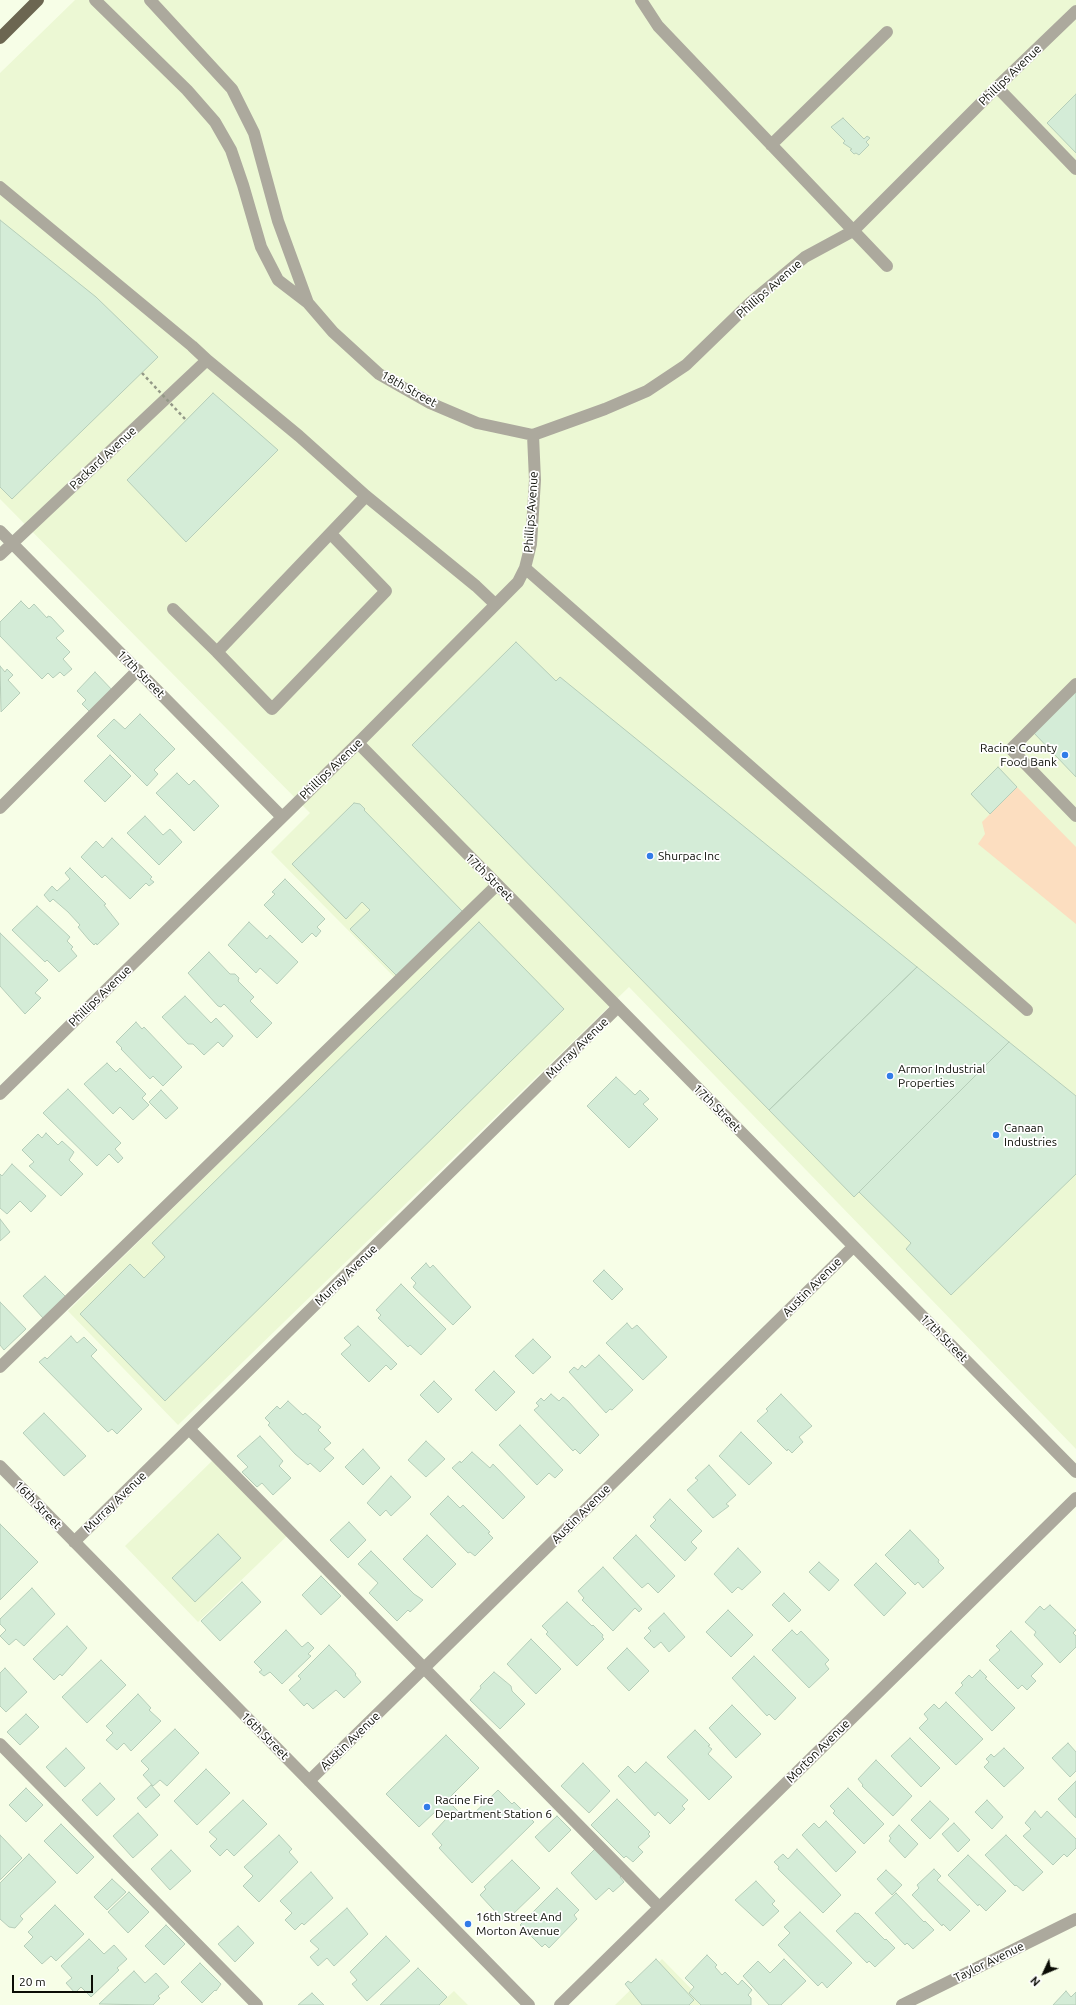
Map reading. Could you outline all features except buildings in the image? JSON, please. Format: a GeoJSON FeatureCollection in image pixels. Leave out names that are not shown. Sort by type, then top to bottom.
{"type":"FeatureCollection","features":[{"type":"Feature","properties":{"kind":"main road"},"geometry":{"type":"LineString","coordinates":[[0,38],[38,0]]}},
{"type":"Feature","properties":{"kind":"street"},"geometry":{"type":"LineString","coordinates":[[95,0],[188,90],[215,122],[231,150],[261,247],[278,280],[308,303]]}},
{"type":"Feature","properties":{"kind":"street"},"geometry":{"type":"LineString","coordinates":[[150,0],[232,89],[242,108],[254,133],[278,220],[308,303]]}},
{"type":"Feature","properties":{"kind":"street"},"geometry":{"type":"LineString","coordinates":[[642,0],[658,26],[887,266]]}},
{"type":"Feature","properties":{"kind":"street","name":"Phillips Avenue"},"geometry":{"type":"LineString","coordinates":[[0,1094],[358,743],[518,582],[525,568],[531,544],[535,480],[533,434],[605,410],[647,392],[686,365],[751,302],[805,256],[853,231],[996,87],[1076,11]]}},
{"type":"Feature","properties":{"kind":"street"},"geometry":{"type":"LineString","coordinates":[[771,145],[888,32]]}},
{"type":"Feature","properties":{"kind":"street"},"geometry":{"type":"LineString","coordinates":[[996,87],[1076,169]]}},
{"type":"Feature","properties":{"kind":"street"},"geometry":{"type":"LineString","coordinates":[[0,187],[174,330],[207,360],[299,436],[366,496],[476,586],[495,604]]}},
{"type":"Feature","properties":{"kind":"street","name":"18th Street"},"geometry":{"type":"LineString","coordinates":[[308,303],[333,332],[379,374],[430,402],[477,423],[533,434]]}},
{"type":"Feature","properties":{"kind":"street","name":"Packard Avenue"},"geometry":{"type":"LineString","coordinates":[[0,555],[207,360]]}},
{"type":"Feature","properties":{"kind":"street"},"geometry":{"type":"LineString","coordinates":[[217,652],[366,496]]}},
{"type":"Feature","properties":{"kind":"street","name":"17th Street"},"geometry":{"type":"LineString","coordinates":[[0,531],[282,817]]}},
{"type":"Feature","properties":{"kind":"street"},"geometry":{"type":"LineString","coordinates":[[173,608],[272,709],[386,591],[331,534]]}},
{"type":"Feature","properties":{"kind":"street"},"geometry":{"type":"LineString","coordinates":[[525,568],[1027,1010]]}},
{"type":"Feature","properties":{"kind":"street"},"geometry":{"type":"LineString","coordinates":[[0,808],[138,670]]}},
{"type":"Feature","properties":{"kind":"street"},"geometry":{"type":"LineString","coordinates":[[1076,684],[1011,749],[1076,816]]}},
{"type":"Feature","properties":{"kind":"street","name":"17th Street"},"geometry":{"type":"LineString","coordinates":[[358,743],[1076,1472]]}},
{"type":"Feature","properties":{"kind":"street"},"geometry":{"type":"LineString","coordinates":[[0,1367],[497,885]]}},
{"type":"Feature","properties":{"kind":"street","name":"Murray Avenue"},"geometry":{"type":"LineString","coordinates":[[74,1542],[618,1007]]}},
{"type":"Feature","properties":{"kind":"street","name":"Austin Avenue"},"geometry":{"type":"LineString","coordinates":[[309,1781],[853,1246]]}},
{"type":"Feature","properties":{"kind":"street"},"geometry":{"type":"LineString","coordinates":[[189,1429],[423,1669],[660,1907]]}},
{"type":"Feature","properties":{"kind":"street","name":"16th Street"},"geometry":{"type":"LineString","coordinates":[[0,1466],[529,2005]]}},
{"type":"Feature","properties":{"kind":"street","name":"Morton Avenue"},"geometry":{"type":"LineString","coordinates":[[560,2005],[1076,1498]]}},
{"type":"Feature","properties":{"kind":"street"},"geometry":{"type":"LineString","coordinates":[[0,1744],[257,2005]]}},
{"type":"Feature","properties":{"kind":"street","name":"Taylor Avenue"},"geometry":{"type":"LineString","coordinates":[[902,2005],[1076,1919]]}},
{"type":"Feature","properties":{"kind":"path"},"geometry":{"type":"LineString","coordinates":[[142,373],[186,420]]}},
{"type":"Feature","properties":{"kind":"shaded area"},"geometry":{"type":"Polygon","coordinates":[[[75,0],[1076,0],[1076,1449],[629,987],[178,1425],[68,1311],[401,984],[271,852],[310,813],[0,499],[0,73],[75,0]]]}},
{"type":"Feature","properties":{"kind":"shaded area"},"geometry":{"type":"Polygon","coordinates":[[[1017,787],[1076,847],[1076,924],[978,844],[985,834],[982,822],[1017,787]]]}},
{"type":"Feature","properties":{"kind":"shaded area"},"geometry":{"type":"Polygon","coordinates":[[[214,1459],[289,1534],[198,1622],[125,1546],[214,1459]]]}},
{"type":"Feature","properties":{"kind":"shaded area"},"geometry":{"type":"Polygon","coordinates":[[[662,1959],[707,2005],[615,2005],[662,1959]]]}},
{"type":"Feature","properties":{"kind":"shaded area"},"geometry":{"type":"Polygon","coordinates":[[[454,1991],[468,2005],[439,2005],[454,1991]]]}},
{"type":"Feature","properties":{"kind":"place","name":"Racine County Food Bank"},"geometry":{"type":"Point","coordinates":[1065,755]}},
{"type":"Feature","properties":{"kind":"place","name":"Shurpac Inc"},"geometry":{"type":"Point","coordinates":[650,856]}},
{"type":"Feature","properties":{"kind":"place","name":"Armor Industrial Properties"},"geometry":{"type":"Point","coordinates":[890,1076]}},
{"type":"Feature","properties":{"kind":"place","name":"Canaan Industries"},"geometry":{"type":"Point","coordinates":[996,1135]}},
{"type":"Feature","properties":{"kind":"place","name":"Racine Fire Department Station 6"},"geometry":{"type":"Point","coordinates":[427,1807]}},
{"type":"Feature","properties":{"kind":"place","name":"16th Street And Morton Avenue"},"geometry":{"type":"Point","coordinates":[468,1924]}}]}
